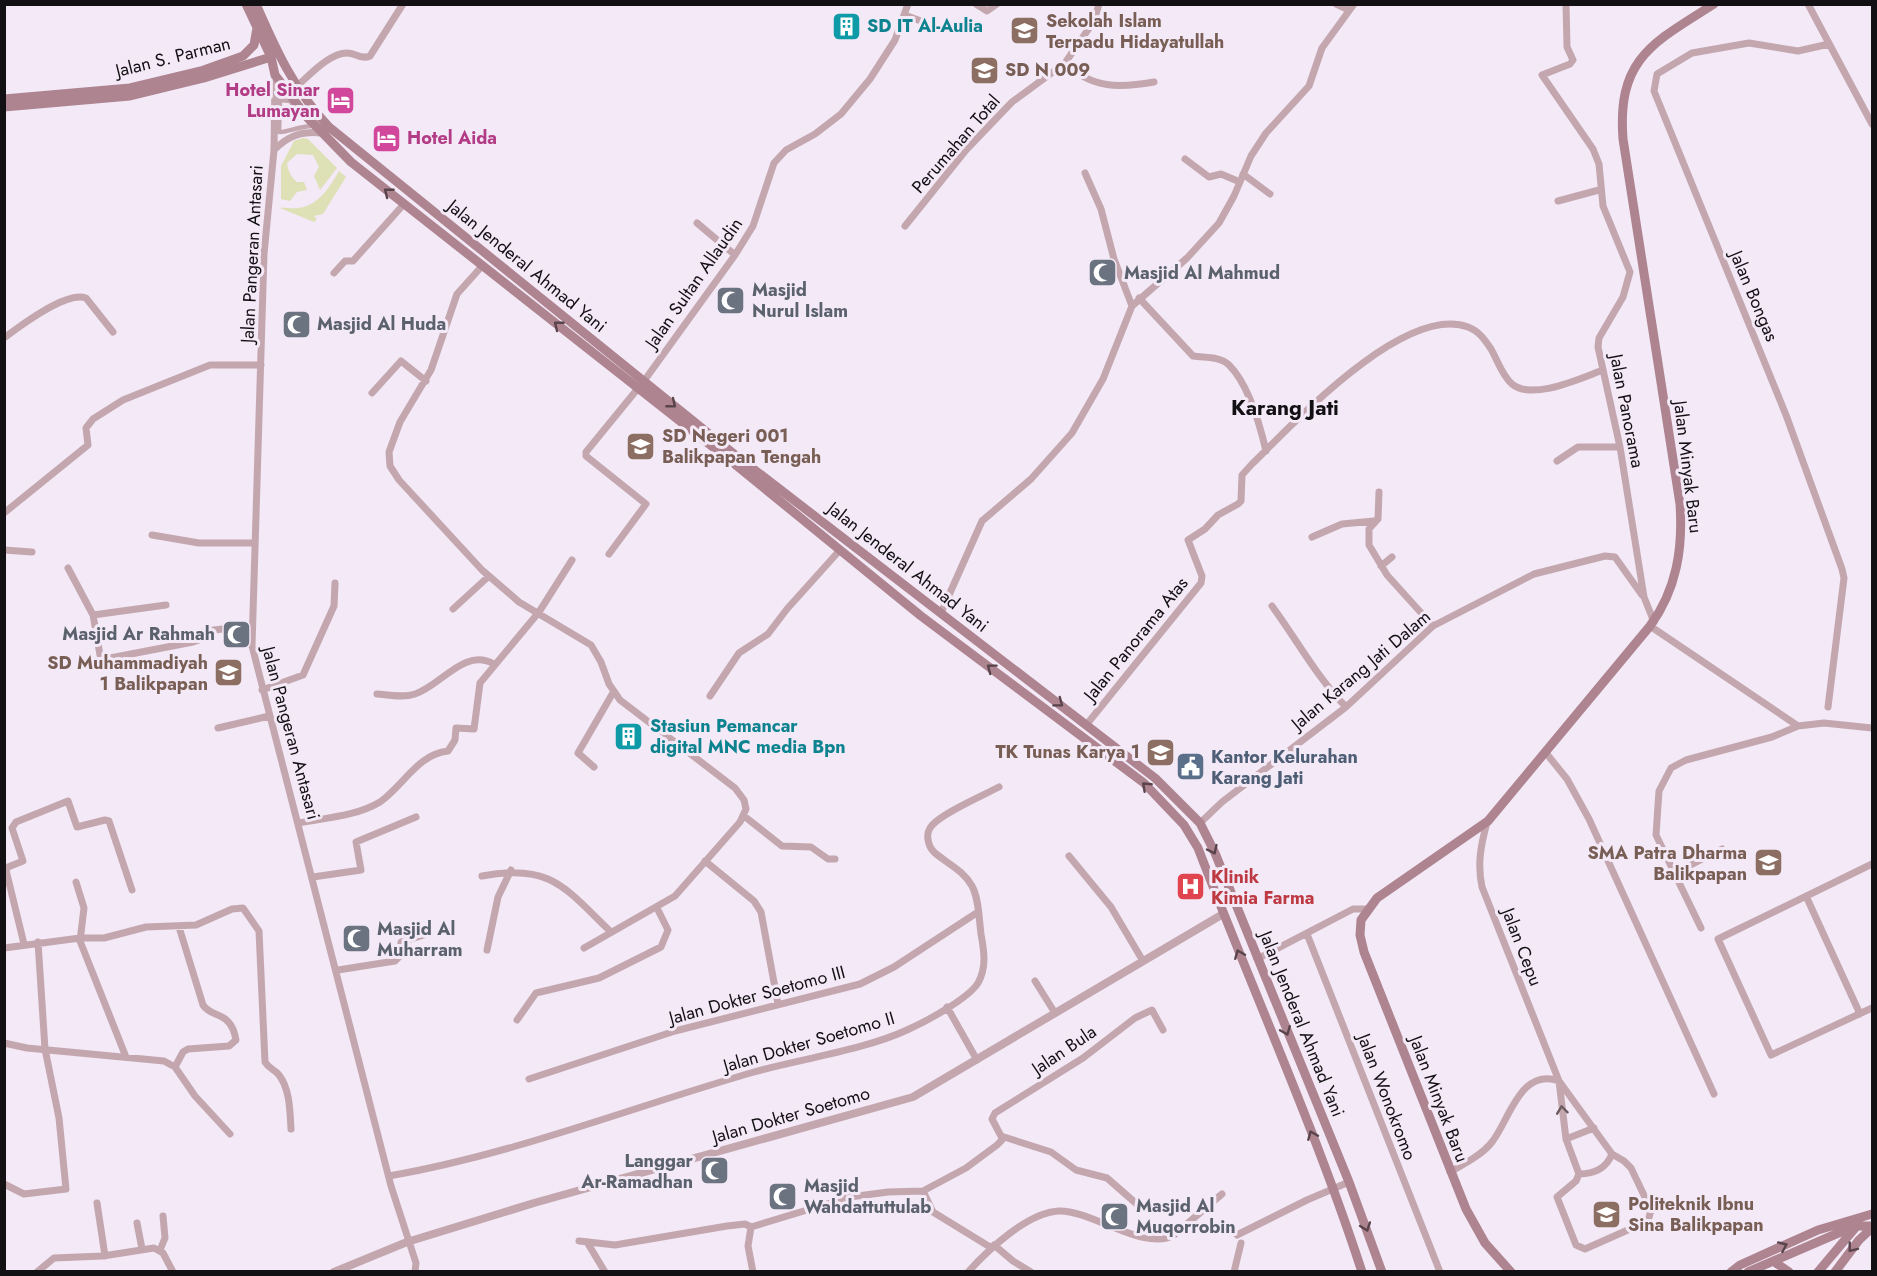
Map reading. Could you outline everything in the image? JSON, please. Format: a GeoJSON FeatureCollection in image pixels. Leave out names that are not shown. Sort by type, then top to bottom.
{"type":"FeatureCollection","features":[{"type":"Feature","properties":{"kind":"main road","name":"Jalan Jenderal Ahmad Yani"},"geometry":{"type":"LineString","coordinates":[[246,4],[271,57],[275,75],[321,133],[351,162],[921,616],[1144,783],[1184,825],[1198,848],[1335,1189],[1362,1272]]}},
{"type":"Feature","properties":{"kind":"main road","name":"Jalan Jenderal Ahmad Yani"},"geometry":{"type":"LineString","coordinates":[[256,4],[275,51],[296,87],[329,127],[644,381],[1155,778],[1200,823],[1215,853],[1349,1182],[1382,1272]]}},
{"type":"Feature","properties":{"kind":"main road","name":"Jalan Minyak Baru"},"geometry":{"type":"LineString","coordinates":[[1511,1272],[1473,1226],[1364,952],[1360,935],[1361,926],[1368,909],[1382,895],[1488,821],[1652,624],[1670,591],[1679,560],[1680,504],[1623,139],[1622,99],[1627,81],[1647,51],[1660,39],[1714,4]]}},
{"type":"Feature","properties":{"kind":"main road","name":"Jalan S. Parman"},"geometry":{"type":"LineString","coordinates":[[4,99],[130,88],[201,71],[243,56],[254,45],[257,28]]}},
{"type":"Feature","properties":{"kind":"main road","name":"Jalan S. Parman"},"geometry":{"type":"LineString","coordinates":[[4,106],[130,96],[204,78],[271,57]]}},
{"type":"Feature","properties":{"kind":"main road","name":"Jalan Minyak Baru"},"geometry":{"type":"LineString","coordinates":[[1361,926],[1382,895]]}},
{"type":"Feature","properties":{"kind":"main road"},"geometry":{"type":"LineString","coordinates":[[1818,1272],[1845,1238],[1872,1215]]}},
{"type":"Feature","properties":{"kind":"main road"},"geometry":{"type":"LineString","coordinates":[[1731,1272],[1740,1265],[1818,1230],[1872,1215]]}},
{"type":"Feature","properties":{"kind":"main road"},"geometry":{"type":"LineString","coordinates":[[1748,1272],[1858,1226],[1872,1227]]}},
{"type":"Feature","properties":{"kind":"main road"},"geometry":{"type":"LineString","coordinates":[[1835,1272],[1872,1227]]}},
{"type":"Feature","properties":{"kind":"main road"},"geometry":{"type":"LineString","coordinates":[[1773,1261],[1789,1272]]}},
{"type":"Feature","properties":{"kind":"street"},"geometry":{"type":"LineString","coordinates":[[296,87],[337,55],[347,53],[364,58],[370,56],[404,4]]}},
{"type":"Feature","properties":{"kind":"street","name":"Jalan Sultan Allaudin"},"geometry":{"type":"LineString","coordinates":[[609,554],[646,504],[586,456],[586,452],[644,381],[735,255],[753,226],[774,163],[786,150],[815,134],[841,114],[895,40],[908,4]]}},
{"type":"Feature","properties":{"kind":"street"},"geometry":{"type":"LineString","coordinates":[[976,4],[987,11],[997,4]]}},
{"type":"Feature","properties":{"kind":"street","name":"Perumahan Total"},"geometry":{"type":"LineString","coordinates":[[905,226],[966,150],[1012,102],[1065,63],[1094,21],[1099,4]]}},
{"type":"Feature","properties":{"kind":"street"},"geometry":{"type":"LineString","coordinates":[[941,613],[982,521],[1031,479],[1057,452],[1084,415],[1103,379],[1132,306],[1205,240],[1227,210],[1251,156],[1266,134],[1309,86],[1322,48],[1351,7],[1336,4]]}},
{"type":"Feature","properties":{"kind":"street","name":"Jalan Panorama"},"geometry":{"type":"LineString","coordinates":[[1566,4],[1567,47],[1573,60],[1542,75],[1593,150],[1599,164],[1599,190],[1610,225],[1630,272],[1623,297],[1599,338],[1603,370],[1620,447],[1644,597],[1652,624]]}},
{"type":"Feature","properties":{"kind":"street"},"geometry":{"type":"LineString","coordinates":[[1808,4],[1872,124]]}},
{"type":"Feature","properties":{"kind":"street"},"geometry":{"type":"LineString","coordinates":[[904,15],[926,23]]}},
{"type":"Feature","properties":{"kind":"street","name":"Jalan Bongas"},"geometry":{"type":"LineString","coordinates":[[1828,707],[1844,578],[1842,569],[1786,415],[1654,91],[1657,74],[1692,52],[1749,43],[1798,51],[1829,44]]}},
{"type":"Feature","properties":{"kind":"street"},"geometry":{"type":"LineString","coordinates":[[1065,63],[1104,86],[1119,88],[1154,82]]}},
{"type":"Feature","properties":{"kind":"street","name":"Jalan Pangeran Antasari"},"geometry":{"type":"LineString","coordinates":[[275,75],[274,150],[264,254],[251,626],[254,659],[338,970],[389,1176],[407,1242],[416,1263],[416,1272]]}},
{"type":"Feature","properties":{"kind":"street"},"geometry":{"type":"LineString","coordinates":[[280,100],[290,101],[312,126],[299,126],[284,133],[279,132],[280,100]]}},
{"type":"Feature","properties":{"kind":"street"},"geometry":{"type":"LineString","coordinates":[[274,150],[282,141],[296,134],[321,133]]}},
{"type":"Feature","properties":{"kind":"street"},"geometry":{"type":"LineString","coordinates":[[1185,159],[1209,177],[1221,174],[1240,182]]}},
{"type":"Feature","properties":{"kind":"street"},"geometry":{"type":"LineString","coordinates":[[1085,173],[1101,209],[1114,259],[1132,306]]}},
{"type":"Feature","properties":{"kind":"street"},"geometry":{"type":"LineString","coordinates":[[1243,174],[1270,194]]}},
{"type":"Feature","properties":{"kind":"street"},"geometry":{"type":"LineString","coordinates":[[1558,201],[1599,190]]}},
{"type":"Feature","properties":{"kind":"street"},"geometry":{"type":"LineString","coordinates":[[334,273],[345,261],[354,261],[404,204]]}},
{"type":"Feature","properties":{"kind":"street"},"geometry":{"type":"LineString","coordinates":[[697,223],[735,255]]}},
{"type":"Feature","properties":{"kind":"street"},"geometry":{"type":"LineString","coordinates":[[483,265],[457,294],[426,381],[400,422],[389,452],[390,466],[399,480],[452,540],[489,576],[519,602],[591,645],[614,691],[641,718],[735,788],[744,800],[746,809],[744,816],[675,896],[584,948]]}},
{"type":"Feature","properties":{"kind":"street"},"geometry":{"type":"LineString","coordinates":[[4,338],[45,310],[79,296],[86,298],[113,332]]}},
{"type":"Feature","properties":{"kind":"street"},"geometry":{"type":"LineString","coordinates":[[1139,298],[1193,356],[1215,358],[1229,365],[1252,403],[1266,451]]}},
{"type":"Feature","properties":{"kind":"street","name":"Jalan Panorama Atas"},"geometry":{"type":"LineString","coordinates":[[1086,724],[1172,617],[1194,595],[1201,583],[1202,576],[1188,540],[1205,529],[1218,514],[1238,504],[1242,475],[1346,376],[1379,352],[1433,325],[1463,326],[1478,332],[1485,339],[1511,384],[1527,391],[1541,390],[1603,370]]}},
{"type":"Feature","properties":{"kind":"street"},"geometry":{"type":"LineString","coordinates":[[372,393],[401,361],[426,381]]}},
{"type":"Feature","properties":{"kind":"street"},"geometry":{"type":"LineString","coordinates":[[4,513],[88,446],[86,428],[93,419],[123,400],[210,364],[261,365]]}},
{"type":"Feature","properties":{"kind":"street"},"geometry":{"type":"LineString","coordinates":[[1557,460],[1578,447],[1620,447]]}},
{"type":"Feature","properties":{"kind":"street"},"geometry":{"type":"LineString","coordinates":[[1379,492],[1378,519],[1369,529],[1369,545],[1391,581],[1433,626]]}},
{"type":"Feature","properties":{"kind":"street"},"geometry":{"type":"LineString","coordinates":[[1312,537],[1341,524],[1374,521]]}},
{"type":"Feature","properties":{"kind":"street"},"geometry":{"type":"LineString","coordinates":[[152,535],[199,543],[254,543]]}},
{"type":"Feature","properties":{"kind":"street"},"geometry":{"type":"LineString","coordinates":[[4,550],[32,552]]}},
{"type":"Feature","properties":{"kind":"street"},"geometry":{"type":"LineString","coordinates":[[710,696],[739,653],[768,634],[787,609],[840,550]]}},
{"type":"Feature","properties":{"kind":"street","name":"Jalan Karang Jati Dalam"},"geometry":{"type":"LineString","coordinates":[[1200,823],[1222,802],[1346,707],[1433,626],[1534,574],[1605,556],[1615,557],[1644,597]]}},
{"type":"Feature","properties":{"kind":"street"},"geometry":{"type":"LineString","coordinates":[[1381,566],[1392,557]]}},
{"type":"Feature","properties":{"kind":"street"},"geometry":{"type":"LineString","coordinates":[[299,823],[353,812],[379,802],[433,752],[448,751],[455,740],[456,728],[474,729],[480,683],[539,612],[573,560]]}},
{"type":"Feature","properties":{"kind":"street"},"geometry":{"type":"LineString","coordinates":[[68,568],[93,615],[100,655],[105,659],[193,642],[199,640],[204,631],[251,626]]}},
{"type":"Feature","properties":{"kind":"street"},"geometry":{"type":"LineString","coordinates":[[453,609],[489,576]]}},
{"type":"Feature","properties":{"kind":"street"},"geometry":{"type":"LineString","coordinates":[[262,690],[303,675],[334,606],[335,583]]}},
{"type":"Feature","properties":{"kind":"street"},"geometry":{"type":"LineString","coordinates":[[93,615],[166,604]]}},
{"type":"Feature","properties":{"kind":"street"},"geometry":{"type":"LineString","coordinates":[[1272,606],[1289,627],[1314,668],[1346,707]]}},
{"type":"Feature","properties":{"kind":"street"},"geometry":{"type":"LineString","coordinates":[[1652,624],[1798,726]]}},
{"type":"Feature","properties":{"kind":"street"},"geometry":{"type":"LineString","coordinates":[[377,694],[415,694],[464,664],[477,659],[486,659],[494,664]]}},
{"type":"Feature","properties":{"kind":"street"},"geometry":{"type":"LineString","coordinates":[[594,767],[578,753],[614,691]]}},
{"type":"Feature","properties":{"kind":"street"},"geometry":{"type":"LineString","coordinates":[[218,728],[269,716]]}},
{"type":"Feature","properties":{"kind":"street"},"geometry":{"type":"LineString","coordinates":[[1701,928],[1656,835],[1659,792],[1671,768],[1686,760],[1772,737],[1798,726],[1824,723],[1872,728]]}},
{"type":"Feature","properties":{"kind":"street"},"geometry":{"type":"LineString","coordinates":[[1546,753],[1567,779],[1589,819],[1714,1094]]}},
{"type":"Feature","properties":{"kind":"street","name":"Jalan Dokter Soetomo II"},"geometry":{"type":"LineString","coordinates":[[389,1176],[473,1158],[622,1115],[754,1072],[896,1035],[947,1007],[975,987],[983,970],[984,950],[972,886],[961,872],[934,853],[928,834],[930,826],[999,787]]}},
{"type":"Feature","properties":{"kind":"street"},"geometry":{"type":"LineString","coordinates":[[24,944],[6,870],[23,861],[12,828],[16,822],[66,801],[70,803],[77,827],[105,820],[110,821],[132,890]]}},
{"type":"Feature","properties":{"kind":"street"},"geometry":{"type":"LineString","coordinates":[[744,816],[782,846],[811,847],[828,859],[835,859]]}},
{"type":"Feature","properties":{"kind":"street"},"geometry":{"type":"LineString","coordinates":[[313,877],[361,870],[356,842],[416,817]]}},
{"type":"Feature","properties":{"kind":"street","name":"Jalan Cepu"},"geometry":{"type":"LineString","coordinates":[[1488,821],[1480,849],[1478,867],[1482,887],[1559,1082],[1566,1139],[1579,1174],[1576,1181],[1557,1197],[1578,1247],[1586,1249],[1648,1221],[1651,1210],[1631,1168],[1612,1154],[1559,1082]]}},
{"type":"Feature","properties":{"kind":"street"},"geometry":{"type":"LineString","coordinates":[[1675,873],[1722,849]]}},
{"type":"Feature","properties":{"kind":"street"},"geometry":{"type":"LineString","coordinates":[[1069,856],[1111,907],[1143,961]]}},
{"type":"Feature","properties":{"kind":"street"},"geometry":{"type":"LineString","coordinates":[[705,861],[754,901],[761,912],[778,1004]]}},
{"type":"Feature","properties":{"kind":"street"},"geometry":{"type":"LineString","coordinates":[[1872,864],[1718,939],[1771,1055],[1872,1008]]}},
{"type":"Feature","properties":{"kind":"street"},"geometry":{"type":"LineString","coordinates":[[482,876],[511,870],[553,879],[611,932]]}},
{"type":"Feature","properties":{"kind":"street"},"geometry":{"type":"LineString","coordinates":[[487,950],[498,897],[511,870]]}},
{"type":"Feature","properties":{"kind":"street"},"geometry":{"type":"LineString","coordinates":[[76,882],[84,908],[80,938],[86,960],[126,1057]]}},
{"type":"Feature","properties":{"kind":"street"},"geometry":{"type":"LineString","coordinates":[[1806,896],[1860,1014]]}},
{"type":"Feature","properties":{"kind":"street"},"geometry":{"type":"LineString","coordinates":[[4,948],[38,942],[104,938],[146,927],[196,925],[232,909],[243,908],[259,931],[265,1062],[269,1069],[281,1077],[285,1088],[291,1129]]}},
{"type":"Feature","properties":{"kind":"street"},"geometry":{"type":"LineString","coordinates":[[518,1020],[536,993],[599,978],[661,947],[668,930],[657,908]]}},
{"type":"Feature","properties":{"kind":"street"},"geometry":{"type":"LineString","coordinates":[[1257,959],[1353,909],[1368,909]]}},
{"type":"Feature","properties":{"kind":"street","name":"Jalan Dokter Soetomo III"},"geometry":{"type":"LineString","coordinates":[[529,1079],[675,1031],[860,984],[894,968],[978,912]]}},
{"type":"Feature","properties":{"kind":"street","name":"Jalan Dokter Soetomo"},"geometry":{"type":"LineString","coordinates":[[334,1272],[407,1242],[534,1203],[630,1179],[914,1097],[1223,914]]}},
{"type":"Feature","properties":{"kind":"street"},"geometry":{"type":"LineString","coordinates":[[175,1066],[183,1052],[188,1049],[230,1046],[236,1040],[227,1020],[206,1009],[203,1005],[179,927]]}},
{"type":"Feature","properties":{"kind":"street","name":"Jalan Wonokromo"},"geometry":{"type":"LineString","coordinates":[[1307,934],[1440,1272]]}},
{"type":"Feature","properties":{"kind":"street"},"geometry":{"type":"LineString","coordinates":[[338,970],[395,961],[400,956],[401,942],[424,935]]}},
{"type":"Feature","properties":{"kind":"street"},"geometry":{"type":"LineString","coordinates":[[4,1184],[24,1194],[66,1189],[59,1118],[45,1048],[38,942]]}},
{"type":"Feature","properties":{"kind":"street"},"geometry":{"type":"LineString","coordinates":[[1035,981],[1055,1013]]}},
{"type":"Feature","properties":{"kind":"street"},"geometry":{"type":"LineString","coordinates":[[947,1007],[977,1059]]}},
{"type":"Feature","properties":{"kind":"street","name":"Jalan Bula"},"geometry":{"type":"LineString","coordinates":[[1001,1136],[992,1119],[995,1113],[1083,1058],[1135,1018],[1152,1010],[1163,1030]]}},
{"type":"Feature","properties":{"kind":"street"},"geometry":{"type":"LineString","coordinates":[[4,1043],[27,1048],[164,1061],[175,1066],[195,1096],[230,1134]]}},
{"type":"Feature","properties":{"kind":"street"},"geometry":{"type":"LineString","coordinates":[[1450,1172],[1491,1144],[1510,1107],[1523,1092],[1547,1079],[1559,1082]]}},
{"type":"Feature","properties":{"kind":"street"},"geometry":{"type":"LineString","coordinates":[[1566,1139],[1594,1128]]}},
{"type":"Feature","properties":{"kind":"street"},"geometry":{"type":"LineString","coordinates":[[604,1272],[583,1242],[615,1245],[727,1226],[745,1224],[751,1227],[850,1197],[888,1191],[923,1191],[966,1168],[997,1145],[1002,1140],[1001,1136],[1052,1152],[1076,1170],[1107,1178],[1139,1206]]}},
{"type":"Feature","properties":{"kind":"street"},"geometry":{"type":"LineString","coordinates":[[1579,1174],[1592,1174],[1609,1162],[1612,1154]]}},
{"type":"Feature","properties":{"kind":"street"},"geometry":{"type":"LineString","coordinates":[[1237,1235],[1349,1182]]}},
{"type":"Feature","properties":{"kind":"street"},"geometry":{"type":"LineString","coordinates":[[923,1191],[933,1212],[992,1246],[1030,1272]]}},
{"type":"Feature","properties":{"kind":"street"},"geometry":{"type":"LineString","coordinates":[[968,1272],[992,1246],[1037,1218],[1059,1211],[1144,1237],[1170,1238],[1222,1194]]}},
{"type":"Feature","properties":{"kind":"street"},"geometry":{"type":"LineString","coordinates":[[97,1203],[105,1256]]}},
{"type":"Feature","properties":{"kind":"street"},"geometry":{"type":"LineString","coordinates":[[160,1250],[165,1238],[163,1216]]}},
{"type":"Feature","properties":{"kind":"street"},"geometry":{"type":"LineString","coordinates":[[137,1222],[142,1249]]}},
{"type":"Feature","properties":{"kind":"street"},"geometry":{"type":"LineString","coordinates":[[751,1227],[748,1246],[753,1272]]}},
{"type":"Feature","properties":{"kind":"street"},"geometry":{"type":"LineString","coordinates":[[1234,1272],[1240,1243]]}},
{"type":"Feature","properties":{"kind":"street"},"geometry":{"type":"LineString","coordinates":[[37,1272],[54,1258],[105,1256],[142,1249],[160,1250]]}},
{"type":"Feature","properties":{"kind":"street"},"geometry":{"type":"LineString","coordinates":[[160,1250],[173,1272]]}},
{"type":"Feature","properties":{"kind":"green space"},"geometry":{"type":"Polygon","coordinates":[[[308,139],[337,168],[320,190],[314,176],[319,167],[313,155],[297,154],[287,163],[288,169],[297,182],[304,182],[307,190],[297,192],[290,201],[281,199],[281,166],[294,141],[308,139]]]}},
{"type":"Feature","properties":{"kind":"green space"},"geometry":{"type":"Polygon","coordinates":[[[339,171],[346,177],[323,214],[314,216],[317,219],[314,222],[280,208],[298,208],[312,204],[327,189],[339,171]]]}},
{"type":"Feature","properties":{"kind":"place","name":"SD IT Al-Aulia"},"geometry":{"type":"Point","coordinates":[846,26]}},
{"type":"Feature","properties":{"kind":"place","name":"Sekolah Islam Terpadu Hidayatullah"},"geometry":{"type":"Point","coordinates":[1025,31]}},
{"type":"Feature","properties":{"kind":"place","name":"SD N 009"},"geometry":{"type":"Point","coordinates":[984,70]}},
{"type":"Feature","properties":{"kind":"place","name":"Hotel Sinar Lumayan"},"geometry":{"type":"Point","coordinates":[341,100]}},
{"type":"Feature","properties":{"kind":"place","name":"Hotel Aida"},"geometry":{"type":"Point","coordinates":[386,138]}},
{"type":"Feature","properties":{"kind":"place","name":"Masjid Al Mahmud"},"geometry":{"type":"Point","coordinates":[1103,273]}},
{"type":"Feature","properties":{"kind":"place","name":"Masjid Nurul Islam"},"geometry":{"type":"Point","coordinates":[731,300]}},
{"type":"Feature","properties":{"kind":"place","name":"Masjid Al Huda"},"geometry":{"type":"Point","coordinates":[296,324]}},
{"type":"Feature","properties":{"kind":"place","name":"SD Negeri 001 Balikpapan Tengah"},"geometry":{"type":"Point","coordinates":[641,446]}},
{"type":"Feature","properties":{"kind":"place","name":"Masjid Ar Rahmah"},"geometry":{"type":"Point","coordinates":[236,634]}},
{"type":"Feature","properties":{"kind":"place","name":"SD Muhammadiyah 1 Balikpapan"},"geometry":{"type":"Point","coordinates":[229,673]}},
{"type":"Feature","properties":{"kind":"place","name":"Stasiun Pemancar digital MNC media Bpn"},"geometry":{"type":"Point","coordinates":[629,736]}},
{"type":"Feature","properties":{"kind":"place","name":"TK Tunas Karya 1"},"geometry":{"type":"Point","coordinates":[1161,752]}},
{"type":"Feature","properties":{"kind":"place","name":"Kantor Kelurahan Karang Jati"},"geometry":{"type":"Point","coordinates":[1190,767]}},
{"type":"Feature","properties":{"kind":"place","name":"SMA Patra Dharma Balikpapan"},"geometry":{"type":"Point","coordinates":[1768,863]}},
{"type":"Feature","properties":{"kind":"place","name":"Klinik Kimia Farma"},"geometry":{"type":"Point","coordinates":[1190,887]}},
{"type":"Feature","properties":{"kind":"place","name":"Masjid Al Muharram"},"geometry":{"type":"Point","coordinates":[356,939]}},
{"type":"Feature","properties":{"kind":"place","name":"Langgar Ar-Ramadhan"},"geometry":{"type":"Point","coordinates":[714,1171]}},
{"type":"Feature","properties":{"kind":"place","name":"Masjid Wahdattuttulab"},"geometry":{"type":"Point","coordinates":[783,1196]}},
{"type":"Feature","properties":{"kind":"place","name":"Politeknik Ibnu Sina Balikpapan"},"geometry":{"type":"Point","coordinates":[1607,1214]}},
{"type":"Feature","properties":{"kind":"place","name":"Masjid Al Muqorrobin"},"geometry":{"type":"Point","coordinates":[1115,1216]}},
{"type":"Feature","properties":{"kind":"district","name":"Karang Jati"},"geometry":{"type":"Point","coordinates":[1285,408]}}]}
